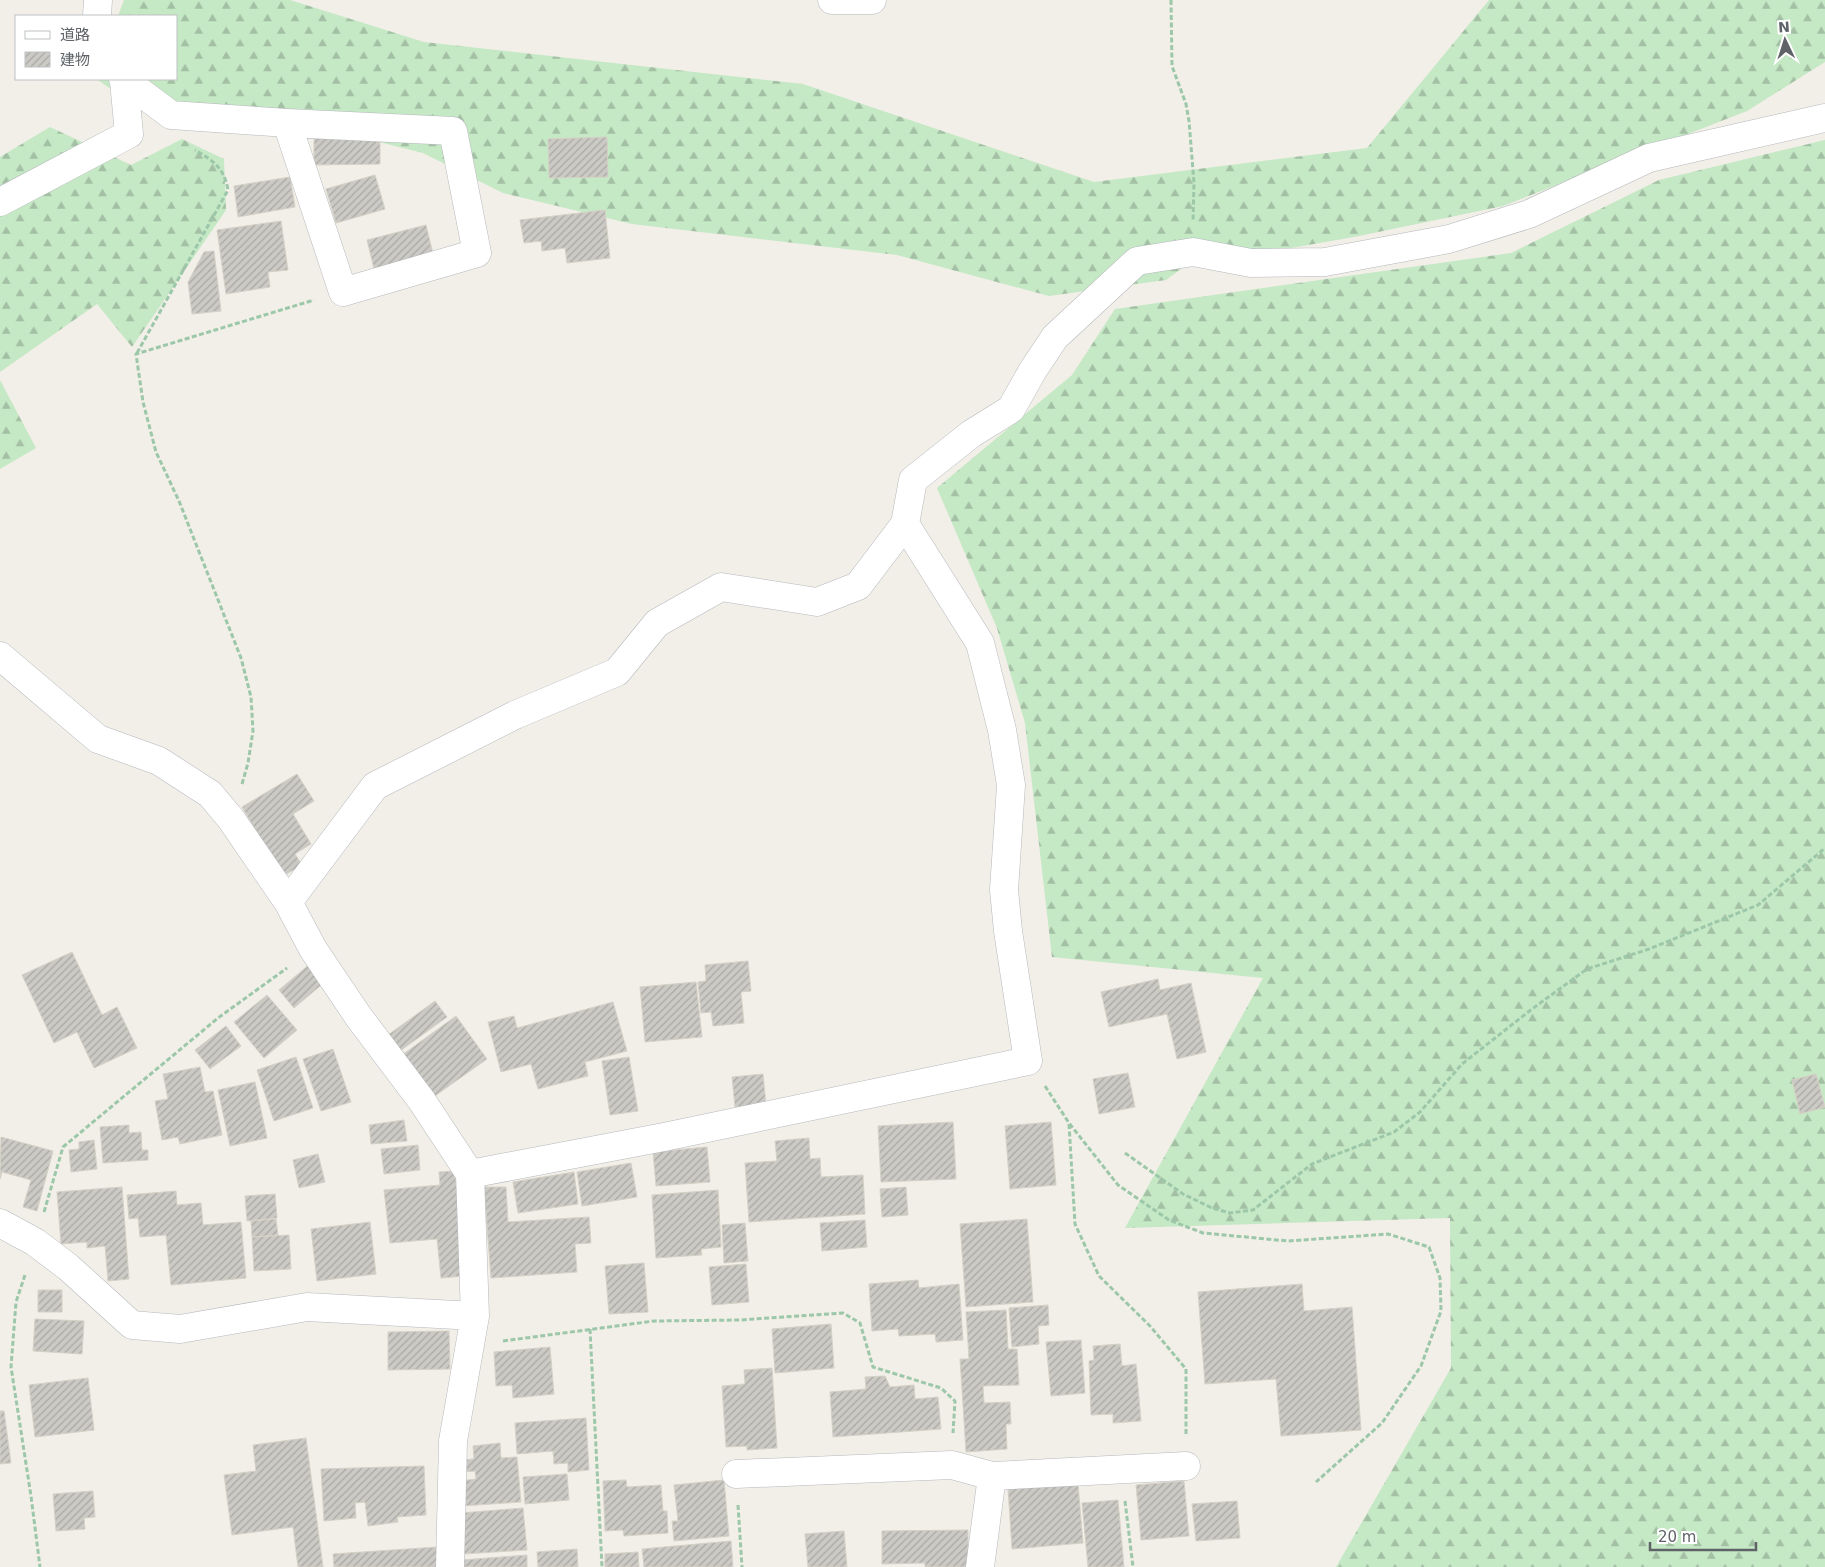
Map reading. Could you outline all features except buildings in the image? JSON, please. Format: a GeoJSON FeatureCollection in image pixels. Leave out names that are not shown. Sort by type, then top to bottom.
{"type":"FeatureCollection","features":[{"type":"Feature","properties":{"kind":"street"},"geometry":{"type":"LineString","coordinates":[[97,15],[98,0]]}},
{"type":"Feature","properties":{"kind":"street"},"geometry":{"type":"LineString","coordinates":[[832,0],[872,0]]}},
{"type":"Feature","properties":{"kind":"street"},"geometry":{"type":"LineString","coordinates":[[124,80],[171,115],[286,123],[453,130],[477,253],[343,292],[286,123]]}},
{"type":"Feature","properties":{"kind":"street"},"geometry":{"type":"LineString","coordinates":[[0,202],[129,134],[124,80]]}},
{"type":"Feature","properties":{"kind":"street"},"geometry":{"type":"LineString","coordinates":[[288,902],[375,786],[515,715],[617,672],[657,623],[721,587],[817,602],[858,586],[905,524],[913,480],[971,434],[1011,409],[1033,370],[1055,337],[1137,261],[1192,252],[1251,263],[1324,262],[1449,239],[1528,214],[1649,158],[1825,118]]}},
{"type":"Feature","properties":{"kind":"street"},"geometry":{"type":"LineString","coordinates":[[470,1174],[664,1137],[1028,1061],[1008,931],[1004,890],[1011,785],[1002,730],[980,643],[905,524]]}},
{"type":"Feature","properties":{"kind":"street"},"geometry":{"type":"LineString","coordinates":[[0,656],[98,739],[159,762],[210,794],[230,819],[288,902],[313,949],[358,1016],[422,1101],[470,1174],[475,1316],[453,1441],[450,1567]]}},
{"type":"Feature","properties":{"kind":"street"},"geometry":{"type":"LineString","coordinates":[[0,1223],[35,1242],[68,1266],[132,1326],[180,1329],[307,1307],[475,1316]]}},
{"type":"Feature","properties":{"kind":"street"},"geometry":{"type":"LineString","coordinates":[[736,1474],[952,1465],[992,1476],[1186,1466]]}},
{"type":"Feature","properties":{"kind":"street"},"geometry":{"type":"LineString","coordinates":[[980,1567],[992,1476]]}},
{"type":"Feature","properties":{"kind":"path"},"geometry":{"type":"LineString","coordinates":[[1171,0],[1172,66],[1186,104],[1189,121],[1194,183],[1192,252]]}},
{"type":"Feature","properties":{"kind":"path"},"geometry":{"type":"LineString","coordinates":[[187,146],[212,160],[226,178],[228,190],[136,354],[143,402],[156,452],[179,501],[241,658],[251,697],[253,731],[248,763],[230,819]]}},
{"type":"Feature","properties":{"kind":"path"},"geometry":{"type":"LineString","coordinates":[[136,354],[343,292]]}},
{"type":"Feature","properties":{"kind":"path"},"geometry":{"type":"LineString","coordinates":[[1125,1153],[1183,1194],[1212,1208],[1230,1214],[1253,1210],[1312,1164],[1394,1132],[1420,1112],[1462,1064],[1587,969],[1649,949],[1758,905],[1825,848]]}},
{"type":"Feature","properties":{"kind":"path"},"geometry":{"type":"LineString","coordinates":[[40,1567],[11,1368],[16,1302],[63,1147],[218,1018],[313,949]]}},
{"type":"Feature","properties":{"kind":"path"},"geometry":{"type":"LineString","coordinates":[[1028,1061],[1069,1122],[1118,1186],[1169,1220],[1203,1233],[1288,1241],[1388,1234],[1429,1247],[1440,1278],[1440,1311],[1421,1366],[1382,1422],[1316,1482]]}},
{"type":"Feature","properties":{"kind":"path"},"geometry":{"type":"LineString","coordinates":[[1069,1122],[1075,1224],[1099,1276],[1150,1326],[1186,1369],[1186,1466]]}},
{"type":"Feature","properties":{"kind":"path"},"geometry":{"type":"LineString","coordinates":[[470,1345],[654,1321],[740,1320],[843,1313],[860,1323],[873,1367],[941,1388],[955,1401],[952,1465]]}},
{"type":"Feature","properties":{"kind":"path"},"geometry":{"type":"LineString","coordinates":[[590,1329],[602,1567]]}},
{"type":"Feature","properties":{"kind":"path"},"geometry":{"type":"LineString","coordinates":[[1121,1470],[1133,1567]]}},
{"type":"Feature","properties":{"kind":"path"},"geometry":{"type":"LineString","coordinates":[[736,1474],[742,1567]]}},
{"type":"Feature","properties":{"kind":"green space"},"geometry":{"type":"Polygon","coordinates":[[[124,0],[290,0],[424,42],[803,84],[1094,182],[1367,148],[1489,0],[1825,0],[1825,62],[1747,111],[1503,206],[1359,236],[1234,258],[1204,252],[1166,280],[1049,296],[897,255],[632,224],[503,193],[423,153],[259,112],[166,128],[98,80],[178,80],[178,15],[118,15],[124,0]]]}},
{"type":"Feature","properties":{"kind":"green space"},"geometry":{"type":"Polygon","coordinates":[[[50,127],[131,165],[182,139],[224,159],[226,210],[132,347],[97,304],[0,372],[0,157],[50,127]]]}},
{"type":"Feature","properties":{"kind":"green space"},"geometry":{"type":"Polygon","coordinates":[[[1825,140],[1825,1567],[1336,1567],[1451,1368],[1450,1218],[1125,1228],[1263,978],[1052,957],[1025,723],[997,628],[937,488],[1072,375],[1115,309],[1511,253],[1659,180],[1825,140]]]}},
{"type":"Feature","properties":{"kind":"green space"},"geometry":{"type":"Polygon","coordinates":[[[0,380],[36,448],[0,469],[0,380]]]}}]}
